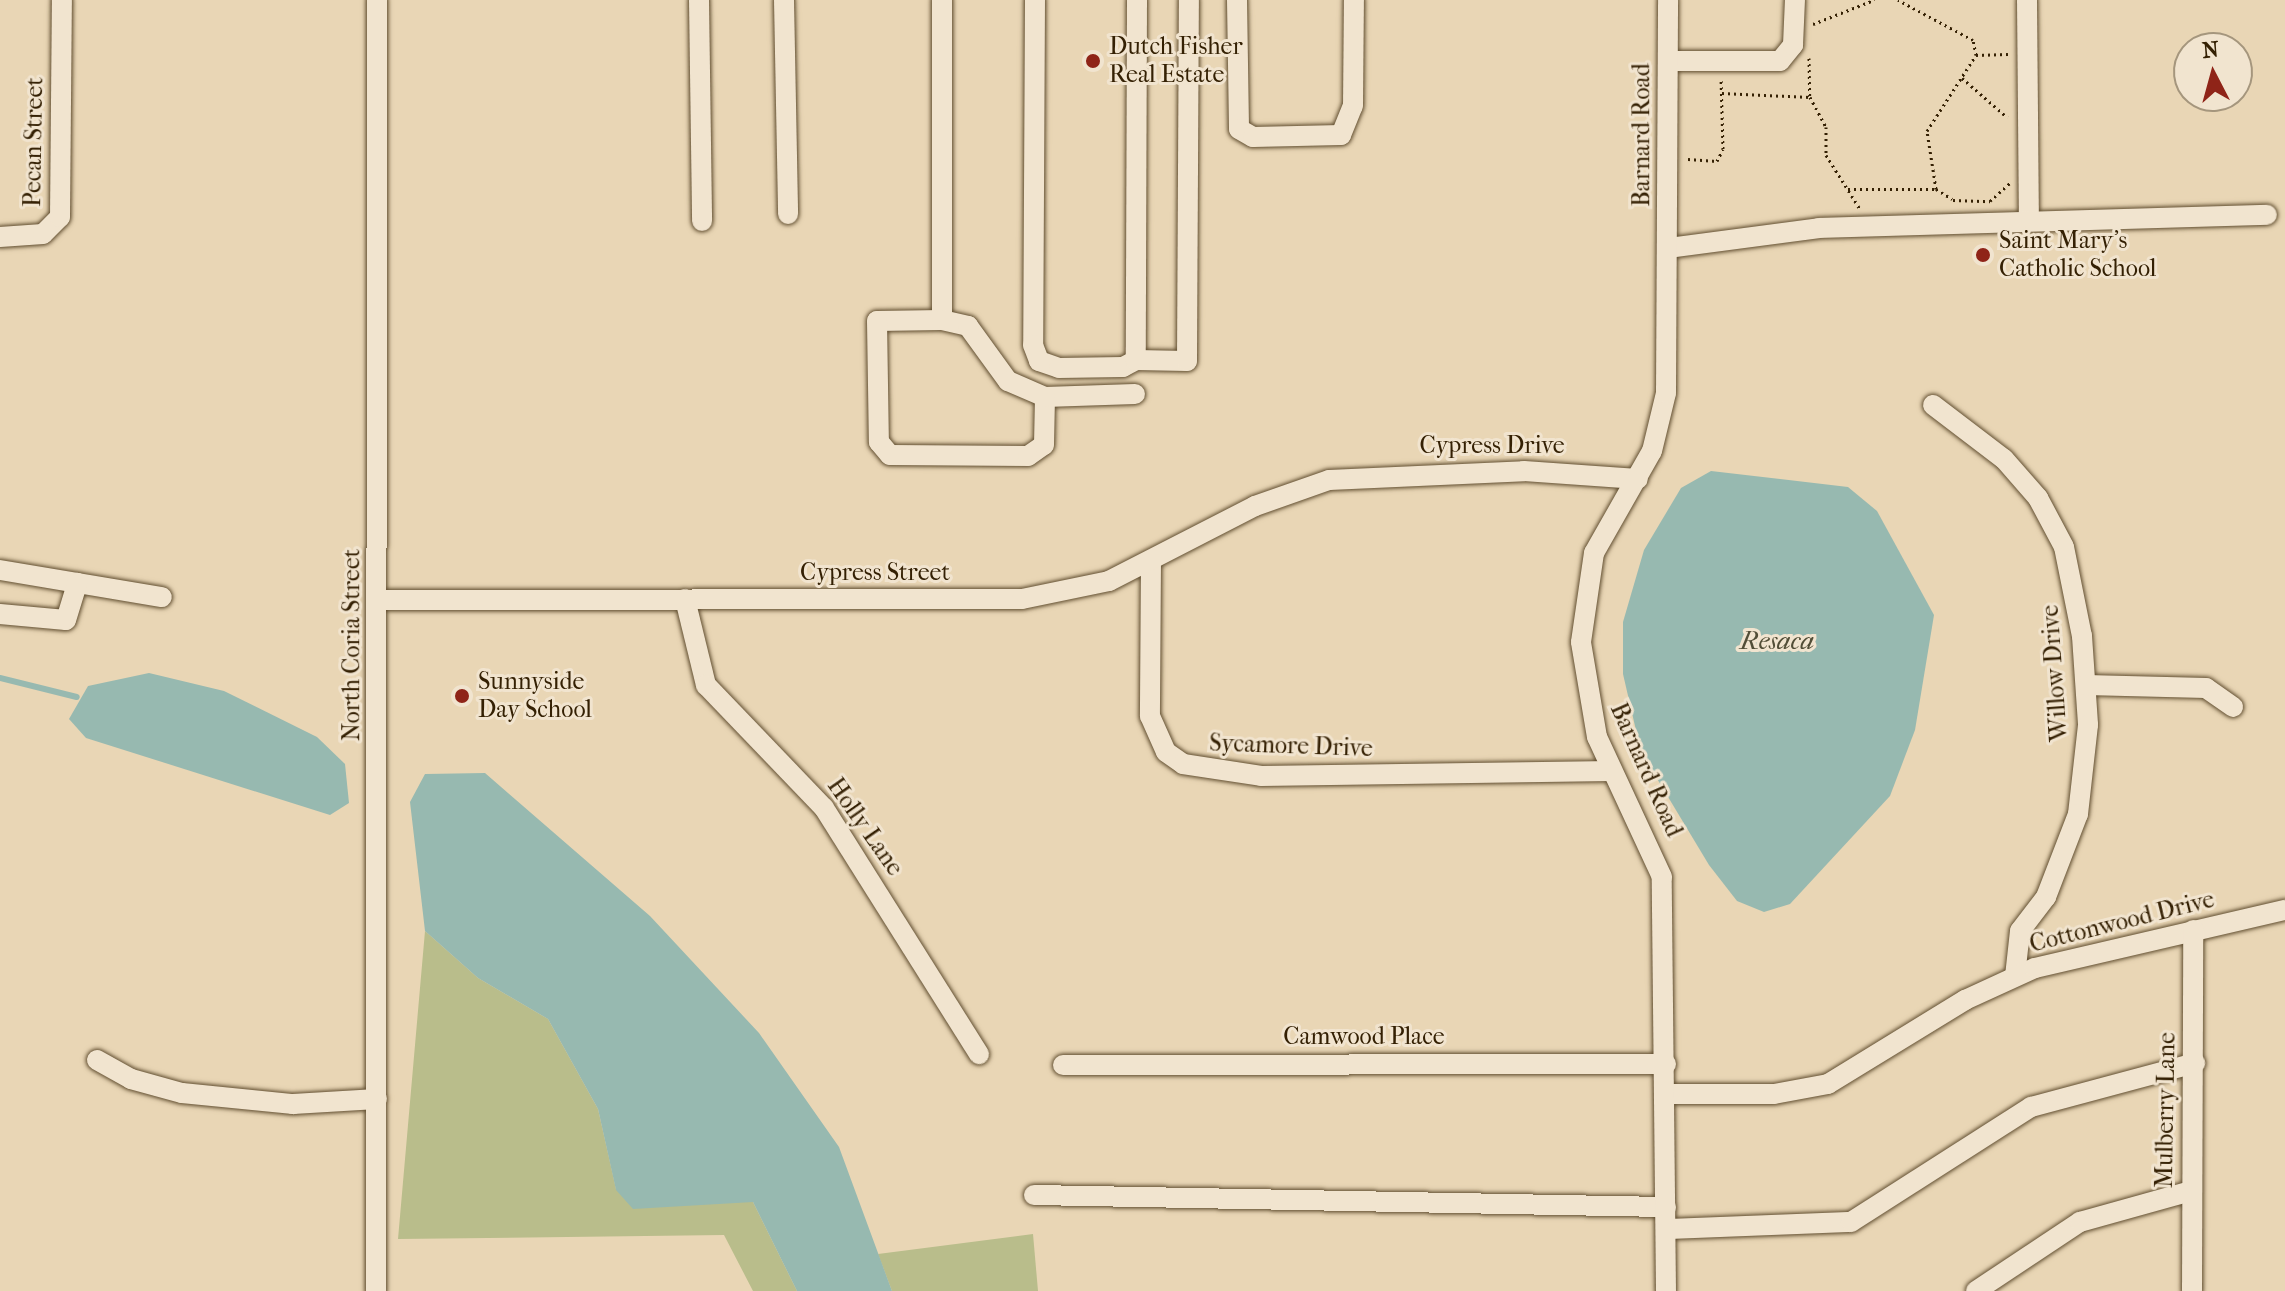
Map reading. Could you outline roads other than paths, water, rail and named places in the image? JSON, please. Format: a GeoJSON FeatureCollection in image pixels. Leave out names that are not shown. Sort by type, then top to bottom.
{"type":"FeatureCollection","features":[{"type":"Feature","properties":{"kind":"street","name":"Pecan Street"},"geometry":{"type":"LineString","coordinates":[[0,237],[43,234],[60,217],[62,0]]}},
{"type":"Feature","properties":{"kind":"street","name":"North Coria Street"},"geometry":{"type":"LineString","coordinates":[[376,1291],[377,0]]}},
{"type":"Feature","properties":{"kind":"street"},"geometry":{"type":"LineString","coordinates":[[699,0],[702,221]]}},
{"type":"Feature","properties":{"kind":"street"},"geometry":{"type":"LineString","coordinates":[[784,0],[788,214]]}},
{"type":"Feature","properties":{"kind":"street"},"geometry":{"type":"LineString","coordinates":[[942,0],[942,320]]}},
{"type":"Feature","properties":{"kind":"street"},"geometry":{"type":"LineString","coordinates":[[1035,0],[1033,345],[1039,361],[1059,368],[1123,367],[1136,360],[1187,361],[1189,0]]}},
{"type":"Feature","properties":{"kind":"street"},"geometry":{"type":"LineString","coordinates":[[1136,360],[1137,0]]}},
{"type":"Feature","properties":{"kind":"street"},"geometry":{"type":"LineString","coordinates":[[1237,0],[1239,129],[1253,137],[1341,135],[1353,106],[1354,0]]}},
{"type":"Feature","properties":{"kind":"street","name":"Barnard Road"},"geometry":{"type":"LineString","coordinates":[[1666,1291],[1662,877],[1612,771],[1589,706],[1581,611],[1594,553],[1638,479],[1666,393],[1668,0]]}},
{"type":"Feature","properties":{"kind":"street"},"geometry":{"type":"LineString","coordinates":[[2027,0],[2029,221]]}},
{"type":"Feature","properties":{"kind":"street"},"geometry":{"type":"LineString","coordinates":[[1668,61],[1789,56],[1795,3]]}},
{"type":"Feature","properties":{"kind":"street"},"geometry":{"type":"LineString","coordinates":[[1668,248],[1870,226],[2267,215]]}},
{"type":"Feature","properties":{"kind":"street"},"geometry":{"type":"LineString","coordinates":[[1045,397],[1044,445],[1028,456],[890,455],[879,442],[877,321],[942,320],[968,326],[1008,381],[1045,397],[1135,394]]}},
{"type":"Feature","properties":{"kind":"street","name":"Willow Drive"},"geometry":{"type":"LineString","coordinates":[[1933,405],[2004,459],[2052,521],[2073,576],[2086,685],[2078,814],[2046,897],[2020,931],[2015,976]]}},
{"type":"Feature","properties":{"kind":"street","name":"Cypress Drive"},"geometry":{"type":"LineString","coordinates":[[1346,477],[1524,471],[1638,479]]}},
{"type":"Feature","properties":{"kind":"street","name":"Cypress Street"},"geometry":{"type":"LineString","coordinates":[[378,600],[1022,599],[1080,590],[1151,561],[1278,496],[1346,477]]}},
{"type":"Feature","properties":{"kind":"street","name":"Sycamore Drive"},"geometry":{"type":"LineString","coordinates":[[1151,561],[1150,716],[1166,752],[1183,764],[1261,776],[1612,771]]}},
{"type":"Feature","properties":{"kind":"street"},"geometry":{"type":"LineString","coordinates":[[0,570],[162,597]]}},
{"type":"Feature","properties":{"kind":"street"},"geometry":{"type":"LineString","coordinates":[[0,614],[66,620],[77,583]]}},
{"type":"Feature","properties":{"kind":"street","name":"Holly Lane"},"geometry":{"type":"LineString","coordinates":[[685,599],[706,685],[824,808],[979,1054]]}},
{"type":"Feature","properties":{"kind":"street"},"geometry":{"type":"LineString","coordinates":[[2086,685],[2206,688],[2233,707]]}},
{"type":"Feature","properties":{"kind":"street","name":"Cottonwood Drive"},"geometry":{"type":"LineString","coordinates":[[1666,1094],[1774,1094],[1828,1084],[2015,976],[2193,930],[2285,910]]}},
{"type":"Feature","properties":{"kind":"street","name":"Mulberry Lane"},"geometry":{"type":"LineString","coordinates":[[2192,1291],[2193,930]]}},
{"type":"Feature","properties":{"kind":"street"},"geometry":{"type":"LineString","coordinates":[[97,1060],[131,1079],[182,1093],[293,1104],[377,1099]]}},
{"type":"Feature","properties":{"kind":"street"},"geometry":{"type":"LineString","coordinates":[[1666,1229],[1851,1222],[2031,1107],[2195,1063]]}},
{"type":"Feature","properties":{"kind":"street","name":"Camwood Place"},"geometry":{"type":"LineString","coordinates":[[1063,1065],[1666,1064]]}},
{"type":"Feature","properties":{"kind":"street"},"geometry":{"type":"LineString","coordinates":[[1976,1291],[2080,1222],[2191,1191]]}},
{"type":"Feature","properties":{"kind":"street"},"geometry":{"type":"LineString","coordinates":[[1034,1195],[1666,1207]]}},
{"type":"Feature","properties":{"kind":"water","name":"Resaca"},"geometry":{"type":"Polygon","coordinates":[[[1711,471],[1848,487],[1877,511],[1934,615],[1915,730],[1890,796],[1790,904],[1764,912],[1737,901],[1709,865],[1641,752],[1623,674],[1623,622],[1644,550],[1681,488],[1711,471]]]}},
{"type":"Feature","properties":{"kind":"water"},"geometry":{"type":"Polygon","coordinates":[[[149,673],[224,691],[317,737],[345,764],[349,803],[330,815],[86,738],[69,719],[88,686],[149,673]]]}},
{"type":"Feature","properties":{"kind":"water"},"geometry":{"type":"Polygon","coordinates":[[[485,773],[650,916],[759,1033],[839,1147],[892,1291],[797,1291],[753,1202],[633,1209],[616,1190],[598,1109],[548,1019],[478,978],[425,931],[410,802],[425,774],[485,773]]]}},
{"type":"Feature","properties":{"kind":"waterway"},"geometry":{"type":"LineString","coordinates":[[0,678],[77,697]]}},
{"type":"Feature","properties":{"kind":"place","name":"Dutch Fisher Real Estate"},"geometry":{"type":"Point","coordinates":[1093,61]}},
{"type":"Feature","properties":{"kind":"place","name":"Saint Mary's Catholic School"},"geometry":{"type":"Point","coordinates":[1983,255]}},
{"type":"Feature","properties":{"kind":"place","name":"Sunnyside Day School"},"geometry":{"type":"Point","coordinates":[462,696]}}]}
